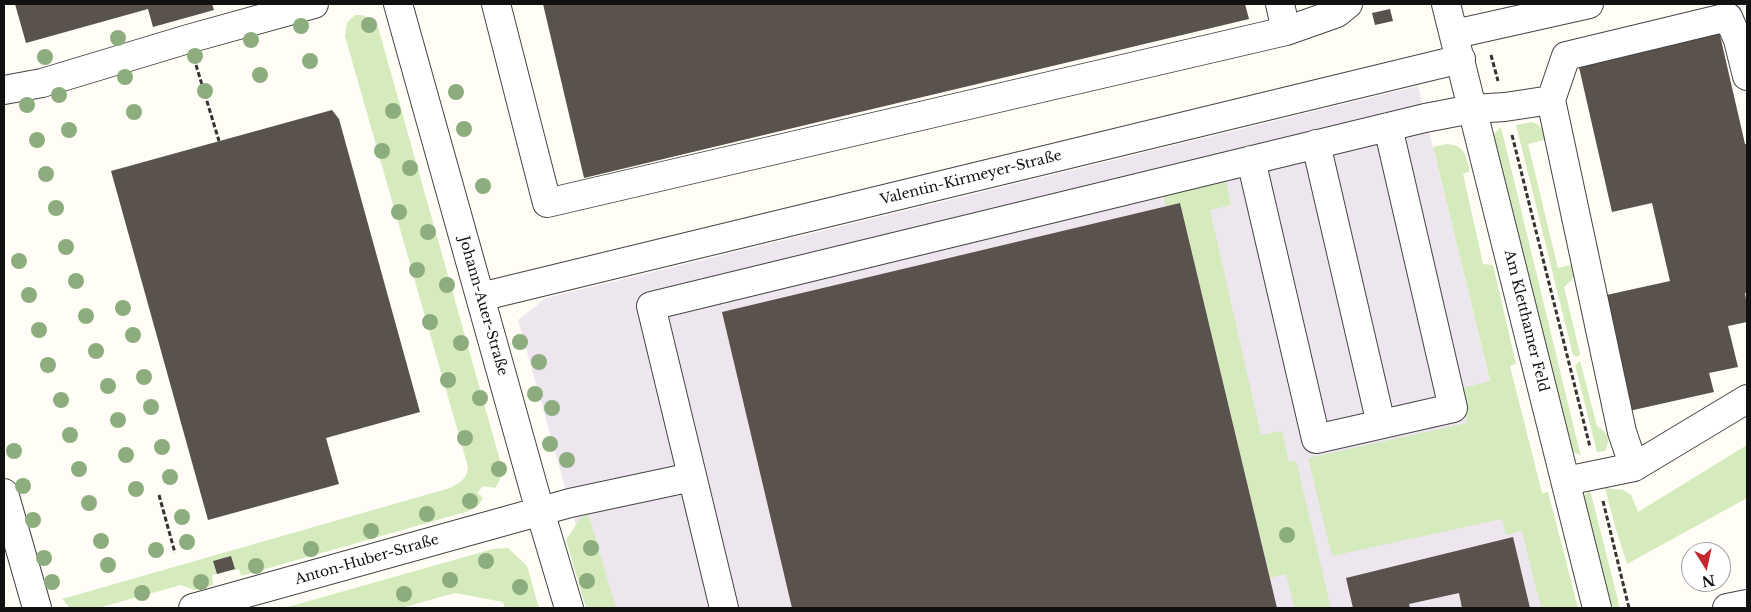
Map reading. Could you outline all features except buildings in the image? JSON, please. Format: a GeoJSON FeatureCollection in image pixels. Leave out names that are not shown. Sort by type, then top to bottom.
{"type":"FeatureCollection","features":[{"type":"Feature","properties":{"kind":"street"},"geometry":{"type":"LineString","coordinates":[[4,90],[42,83],[188,39],[314,4]]}},
{"type":"Feature","properties":{"kind":"street","name":"Johann-Auer-Straße"},"geometry":{"type":"LineString","coordinates":[[398,4],[569,608]]}},
{"type":"Feature","properties":{"kind":"street"},"geometry":{"type":"LineString","coordinates":[[496,4],[547,203],[1286,31],[1337,13],[1348,4]]}},
{"type":"Feature","properties":{"kind":"street"},"geometry":{"type":"LineString","coordinates":[[1280,4],[1286,31]]}},
{"type":"Feature","properties":{"kind":"street","name":"Am Kletthamer Feld"},"geometry":{"type":"LineString","coordinates":[[1446,4],[1597,608]]}},
{"type":"Feature","properties":{"kind":"street"},"geometry":{"type":"LineString","coordinates":[[1458,47],[1484,28],[1589,4]]}},
{"type":"Feature","properties":{"kind":"street"},"geometry":{"type":"LineString","coordinates":[[1634,467],[1622,432],[1552,100],[1566,56],[1734,25],[1747,76]]}},
{"type":"Feature","properties":{"kind":"street","name":"Valentin-Kirmeyer-Straße"},"geometry":{"type":"LineString","coordinates":[[480,297],[1458,47]]}},
{"type":"Feature","properties":{"kind":"street"},"geometry":{"type":"LineString","coordinates":[[724,608],[651,306],[1388,127],[1472,109],[1505,107],[1552,100]]}},
{"type":"Feature","properties":{"kind":"street"},"geometry":{"type":"LineString","coordinates":[[1251,160],[1316,439],[1453,408],[1388,127]]}},
{"type":"Feature","properties":{"kind":"street"},"geometry":{"type":"LineString","coordinates":[[1316,144],[1381,424]]}},
{"type":"Feature","properties":{"kind":"street"},"geometry":{"type":"LineString","coordinates":[[1566,481],[1634,467],[1747,399]]}},
{"type":"Feature","properties":{"kind":"street","name":"Anton-Huber-Straße"},"geometry":{"type":"LineString","coordinates":[[194,608],[570,503],[692,477]]}},
{"type":"Feature","properties":{"kind":"street"},"geometry":{"type":"LineString","coordinates":[[4,493],[37,608]]}},
{"type":"Feature","properties":{"kind":"street"},"geometry":{"type":"LineString","coordinates":[[1727,608],[1747,604]]}},
{"type":"Feature","properties":{"kind":"path"},"geometry":{"type":"LineString","coordinates":[[1484,28],[1629,608]]}},
{"type":"Feature","properties":{"kind":"path"},"geometry":{"type":"LineString","coordinates":[[188,39],[219,141]]}},
{"type":"Feature","properties":{"kind":"path"},"geometry":{"type":"LineString","coordinates":[[159,495],[175,553]]}},
{"type":"Feature","properties":{"kind":"shaded area"},"geometry":{"type":"Polygon","coordinates":[[[1418,86],[1545,608],[599,608],[518,320],[546,298],[1418,86]]]}},
{"type":"Feature","properties":{"kind":"green space"},"geometry":{"type":"Polygon","coordinates":[[[355,15],[376,20],[499,458],[501,471],[499,483],[495,488],[483,486],[477,493],[483,498],[478,506],[469,511],[241,576],[239,569],[212,575],[213,585],[194,590],[181,585],[98,608],[70,608],[62,599],[450,488],[465,478],[468,467],[345,36],[347,23],[355,15]]]}},
{"type":"Feature","properties":{"kind":"green space"},"geometry":{"type":"Polygon","coordinates":[[[1532,122],[1544,131],[1548,139],[1528,144],[1558,268],[1578,263],[1572,280],[1564,287],[1580,354],[1578,357],[1573,355],[1516,125],[1532,122]]]}},
{"type":"Feature","properties":{"kind":"green space"},"geometry":{"type":"Polygon","coordinates":[[[1501,127],[1581,455],[1575,453],[1569,447],[1493,135],[1501,127]]]}},
{"type":"Feature","properties":{"kind":"green space"},"geometry":{"type":"Polygon","coordinates":[[[1447,144],[1458,147],[1466,156],[1470,171],[1463,174],[1483,264],[1493,265],[1516,364],[1510,366],[1542,493],[1548,492],[1578,608],[1541,608],[1522,531],[1506,535],[1502,519],[1332,556],[1308,458],[1467,423],[1459,389],[1490,381],[1433,147],[1447,144]]]}},
{"type":"Feature","properties":{"kind":"green space"},"geometry":{"type":"Polygon","coordinates":[[[1225,176],[1231,205],[1210,210],[1261,435],[1282,431],[1289,462],[1296,460],[1331,608],[1294,608],[1286,574],[1270,578],[1180,204],[1166,207],[1163,192],[1225,176]]]}},
{"type":"Feature","properties":{"kind":"green space"},"geometry":{"type":"Polygon","coordinates":[[[1580,361],[1597,426],[1604,431],[1608,440],[1605,451],[1597,452],[1575,365],[1580,361]]]}},
{"type":"Feature","properties":{"kind":"green space"},"geometry":{"type":"Polygon","coordinates":[[[1747,445],[1747,498],[1627,564],[1605,488],[1623,490],[1631,495],[1638,512],[1747,445]]]}},
{"type":"Feature","properties":{"kind":"green space"},"geometry":{"type":"Polygon","coordinates":[[[1590,490],[1619,608],[1609,608],[1581,498],[1590,490]]]}},
{"type":"Feature","properties":{"kind":"green space"},"geometry":{"type":"Polygon","coordinates":[[[588,513],[616,608],[586,608],[566,540],[579,520],[588,513]]]}},
{"type":"Feature","properties":{"kind":"green space"},"geometry":{"type":"Polygon","coordinates":[[[508,548],[527,566],[539,608],[505,608],[503,602],[455,593],[401,608],[284,608],[493,549],[508,548]]]}}]}
